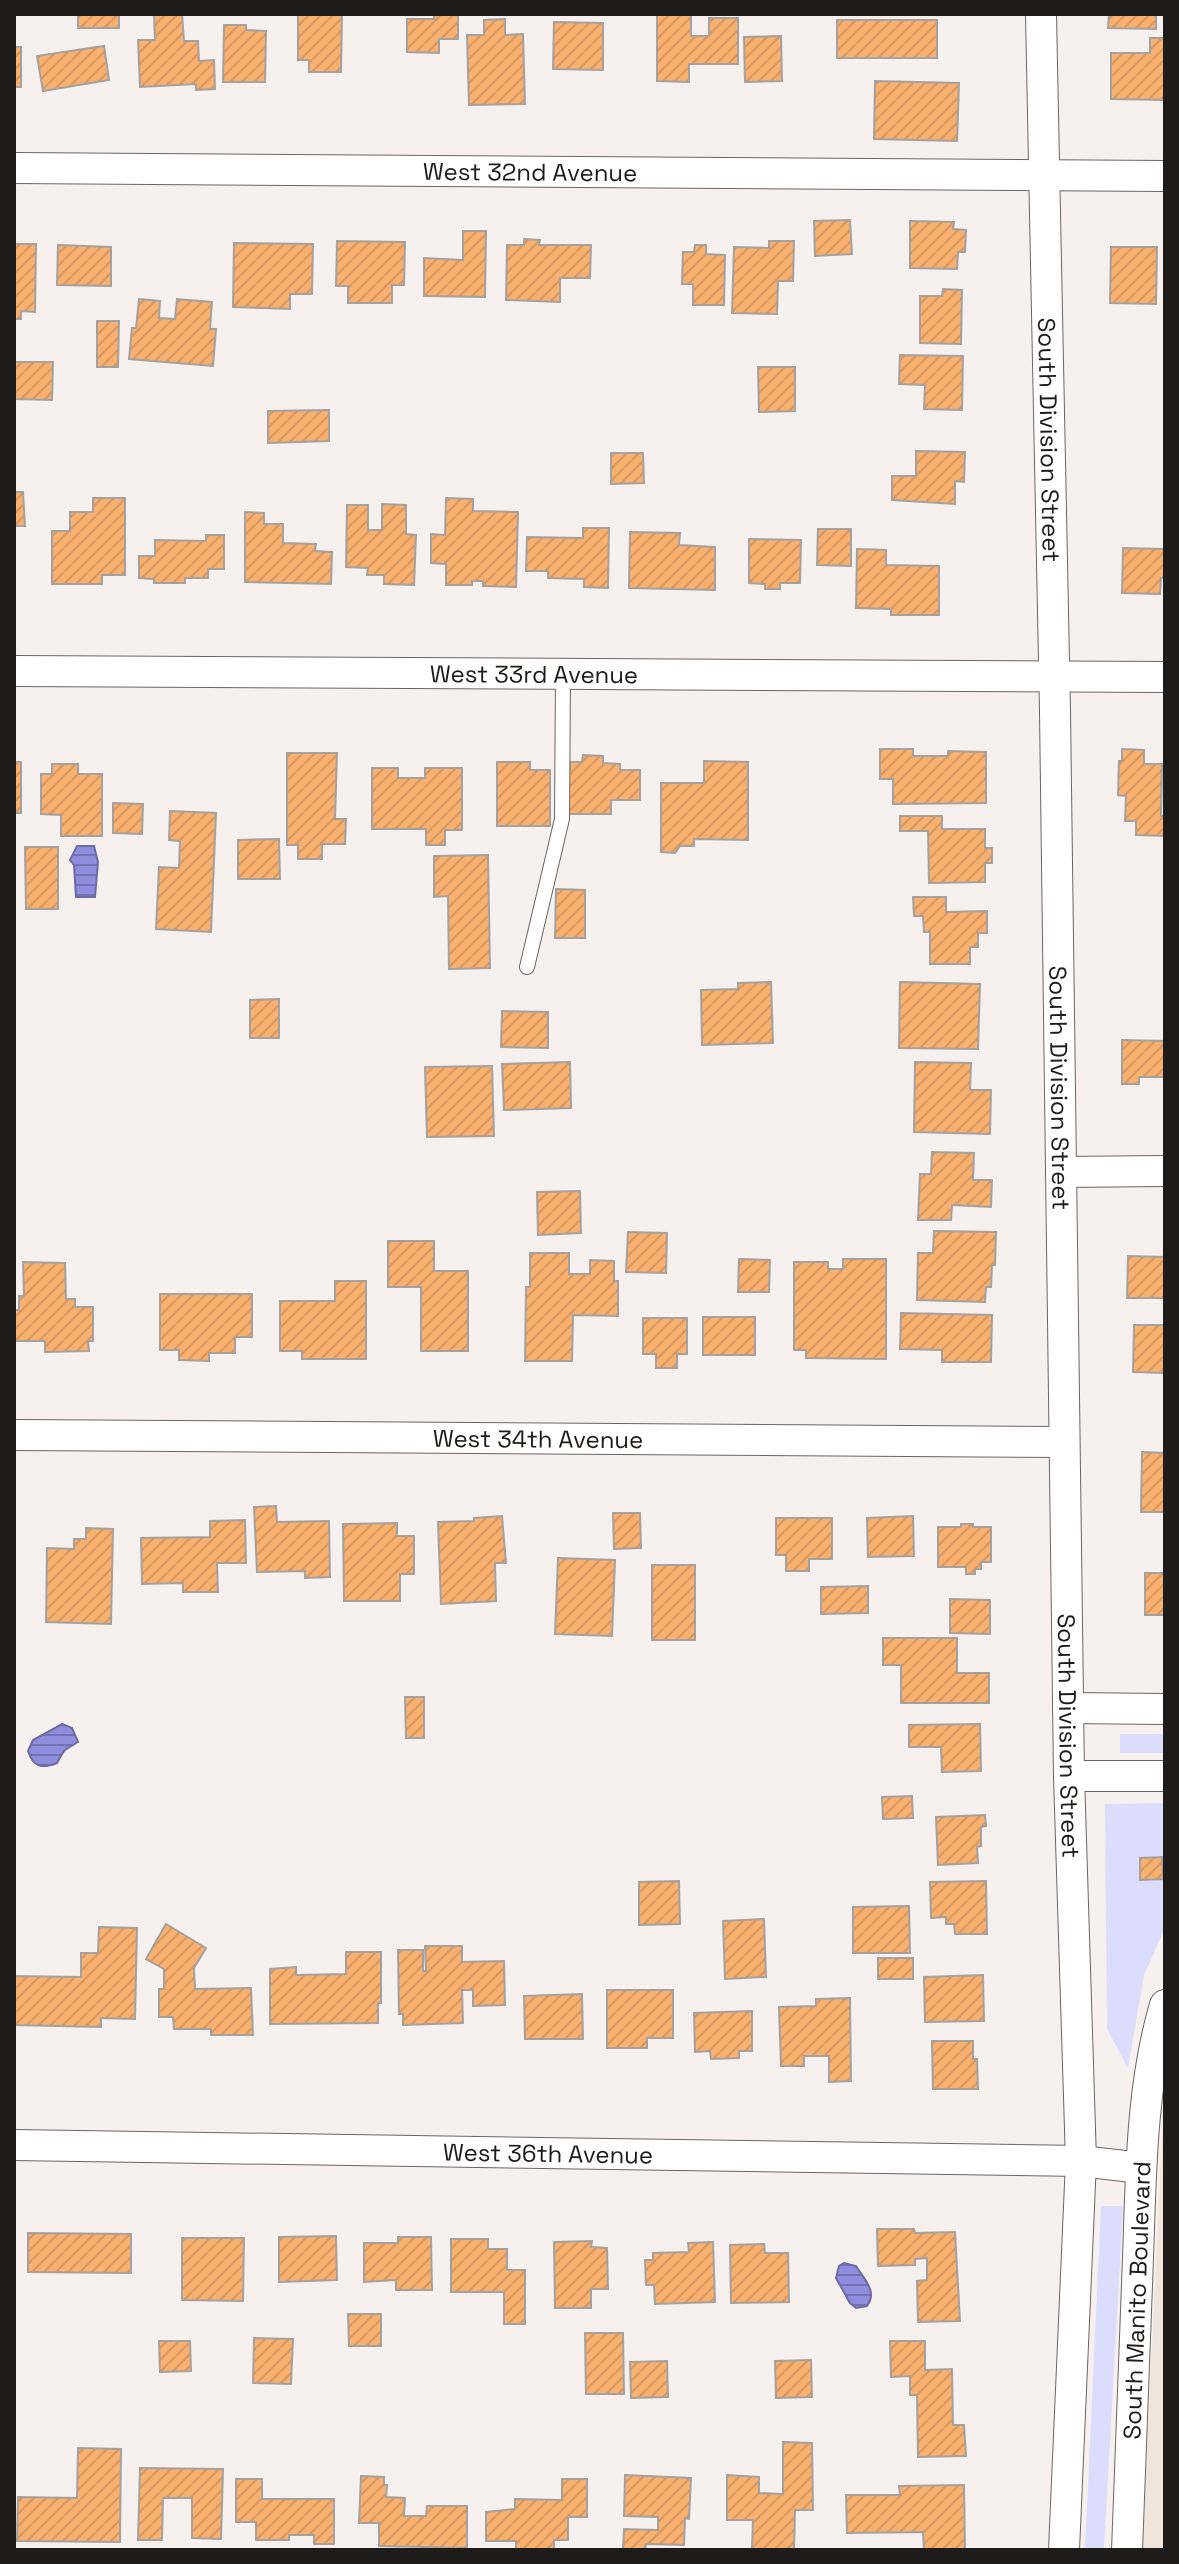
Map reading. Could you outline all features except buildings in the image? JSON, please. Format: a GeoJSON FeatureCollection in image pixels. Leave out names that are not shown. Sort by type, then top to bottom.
{"type":"FeatureCollection","features":[{"type":"Feature","properties":{"kind":"street","name":"South Division Street"},"geometry":{"type":"LineString","coordinates":[[1041,14],[1054,677],[1069,1776],[1081,2161]]}},
{"type":"Feature","properties":{"kind":"street","name":"West 32nd Avenue"},"geometry":{"type":"LineString","coordinates":[[14,168],[1165,176]]}},
{"type":"Feature","properties":{"kind":"street","name":"West 33rd Avenue"},"geometry":{"type":"LineString","coordinates":[[14,671],[1165,677]]}},
{"type":"Feature","properties":{"kind":"street"},"geometry":{"type":"LineString","coordinates":[[1061,1172],[1165,1171]]}},
{"type":"Feature","properties":{"kind":"street","name":"West 34th Avenue"},"geometry":{"type":"LineString","coordinates":[[14,1435],[1064,1442]]}},
{"type":"Feature","properties":{"kind":"street"},"geometry":{"type":"LineString","coordinates":[[1068,1708],[1165,1709]]}},
{"type":"Feature","properties":{"kind":"street"},"geometry":{"type":"LineString","coordinates":[[1069,1776],[1165,1776]]}},
{"type":"Feature","properties":{"kind":"street","name":"South Manito Boulevard"},"geometry":{"type":"LineString","coordinates":[[1127,2550],[1141,2168],[1150,2077],[1165,2005]]}},
{"type":"Feature","properties":{"kind":"street","name":"West 36th Avenue"},"geometry":{"type":"LineString","coordinates":[[14,2145],[1081,2161],[1141,2168]]}},
{"type":"Feature","properties":{"kind":"street"},"geometry":{"type":"LineString","coordinates":[[1064,2550],[1081,2161]]}},
{"type":"Feature","properties":{"kind":"lane"},"geometry":{"type":"LineString","coordinates":[[527,967],[562,819],[563,674]]}},
{"type":"Feature","properties":{"kind":"shaded area"},"geometry":{"type":"Polygon","coordinates":[[[77,846],[94,846],[98,862],[95,897],[76,897],[74,865],[70,860],[77,846]]]}},
{"type":"Feature","properties":{"kind":"shaded area"},"geometry":{"type":"Polygon","coordinates":[[[62,1724],[72,1728],[78,1742],[65,1750],[57,1763],[43,1766],[35,1763],[28,1751],[33,1740],[62,1724]]]}},
{"type":"Feature","properties":{"kind":"shaded area"},"geometry":{"type":"Polygon","coordinates":[[[1120,1734],[1165,1734],[1165,1753],[1120,1753],[1120,1734]]]}},
{"type":"Feature","properties":{"kind":"shaded area"},"geometry":{"type":"Polygon","coordinates":[[[1165,1803],[1165,1928],[1144,1975],[1128,2068],[1107,2029],[1105,1804],[1165,1803]]]}},
{"type":"Feature","properties":{"kind":"shaded area"},"geometry":{"type":"Polygon","coordinates":[[[1165,2081],[1165,2550],[1142,2550],[1165,2081]]]}},
{"type":"Feature","properties":{"kind":"shaded area"},"geometry":{"type":"Polygon","coordinates":[[[1101,2206],[1123,2206],[1104,2550],[1085,2550],[1101,2206]]]}},
{"type":"Feature","properties":{"kind":"shaded area"},"geometry":{"type":"Polygon","coordinates":[[[844,2263],[856,2266],[869,2286],[871,2296],[867,2306],[856,2308],[850,2303],[836,2278],[839,2266],[844,2263]]]}}]}
